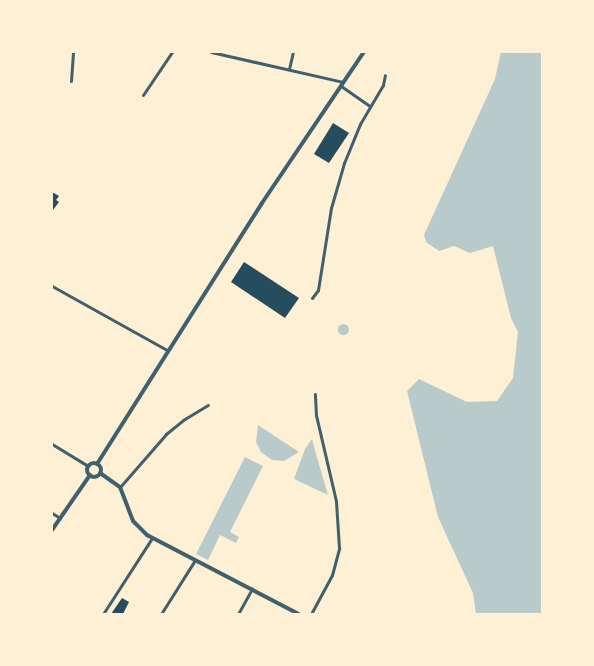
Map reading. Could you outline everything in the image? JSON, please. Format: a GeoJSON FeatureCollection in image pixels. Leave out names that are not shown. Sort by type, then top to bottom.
{"type":"FeatureCollection","features":[{"type":"Feature","properties":{"kind":"street"},"geometry":{"type":"LineString","coordinates":[[71,81],[73,52]]}},
{"type":"Feature","properties":{"kind":"street"},"geometry":{"type":"LineString","coordinates":[[143,95],[172,52]]}},
{"type":"Feature","properties":{"kind":"street"},"geometry":{"type":"LineString","coordinates":[[211,52],[290,69],[342,84],[370,106]]}},
{"type":"Feature","properties":{"kind":"street"},"geometry":{"type":"LineString","coordinates":[[290,69],[293,52]]}},
{"type":"Feature","properties":{"kind":"street"},"geometry":{"type":"LineString","coordinates":[[52,444],[88,466],[97,464],[167,350],[364,52]]}},
{"type":"Feature","properties":{"kind":"street"},"geometry":{"type":"LineString","coordinates":[[312,298],[318,290],[335,191],[349,149],[370,106],[381,90],[385,75]]}},
{"type":"Feature","properties":{"kind":"street"},"geometry":{"type":"LineString","coordinates":[[52,286],[167,350]]}},
{"type":"Feature","properties":{"kind":"street"},"geometry":{"type":"LineString","coordinates":[[311,614],[332,575],[340,548],[336,501],[316,415],[315,394]]}},
{"type":"Feature","properties":{"kind":"street"},"geometry":{"type":"LineString","coordinates":[[120,487],[166,434],[183,420],[208,405]]}},
{"type":"Feature","properties":{"kind":"street"},"geometry":{"type":"LineString","coordinates":[[97,464],[100,473],[120,487],[133,521],[152,538],[299,614]]}},
{"type":"Feature","properties":{"kind":"street"},"geometry":{"type":"LineString","coordinates":[[52,530],[90,475],[88,466]]}},
{"type":"Feature","properties":{"kind":"street"},"geometry":{"type":"LineString","coordinates":[[90,475],[96,476],[100,473]]}},
{"type":"Feature","properties":{"kind":"street"},"geometry":{"type":"LineString","coordinates":[[52,513],[60,518]]}},
{"type":"Feature","properties":{"kind":"street"},"geometry":{"type":"LineString","coordinates":[[103,614],[152,538]]}},
{"type":"Feature","properties":{"kind":"street"},"geometry":{"type":"LineString","coordinates":[[161,614],[195,560]]}},
{"type":"Feature","properties":{"kind":"street"},"geometry":{"type":"LineString","coordinates":[[238,614],[252,589]]}},
{"type":"Feature","properties":{"kind":"shaded area"},"geometry":{"type":"Polygon","coordinates":[[[501,52],[542,52],[542,614],[476,614],[473,593],[438,517],[407,391],[419,379],[467,402],[497,401],[513,378],[518,332],[511,318],[493,246],[470,253],[454,246],[439,251],[426,242],[424,235],[495,79],[501,52]]]}},
{"type":"Feature","properties":{"kind":"shaded area"},"geometry":{"type":"Polygon","coordinates":[[[343,323],[347,325],[349,329],[347,333],[343,335],[339,333],[337,329],[339,325],[343,323]]]}},
{"type":"Feature","properties":{"kind":"shaded area"},"geometry":{"type":"Polygon","coordinates":[[[258,425],[299,452],[284,461],[272,460],[261,452],[256,442],[258,425]]]}},
{"type":"Feature","properties":{"kind":"shaded area"},"geometry":{"type":"Polygon","coordinates":[[[312,439],[328,495],[294,479],[305,449],[312,439]]]}},
{"type":"Feature","properties":{"kind":"shaded area"},"geometry":{"type":"Polygon","coordinates":[[[245,457],[263,466],[230,532],[239,537],[236,543],[220,535],[208,560],[196,554],[245,457]]]}},
{"type":"Feature","properties":{"kind":"building"},"geometry":{"type":"Polygon","coordinates":[[[333,123],[349,133],[329,163],[314,154],[333,123]]]}},
{"type":"Feature","properties":{"kind":"building"},"geometry":{"type":"Polygon","coordinates":[[[52,192],[59,196],[56,200],[59,202],[53,210],[52,192]]]}},
{"type":"Feature","properties":{"kind":"building"},"geometry":{"type":"Polygon","coordinates":[[[244,262],[299,298],[285,318],[231,282],[244,262]]]}},
{"type":"Feature","properties":{"kind":"building"},"geometry":{"type":"Polygon","coordinates":[[[122,598],[129,602],[123,614],[111,614],[122,598]]]}}]}
